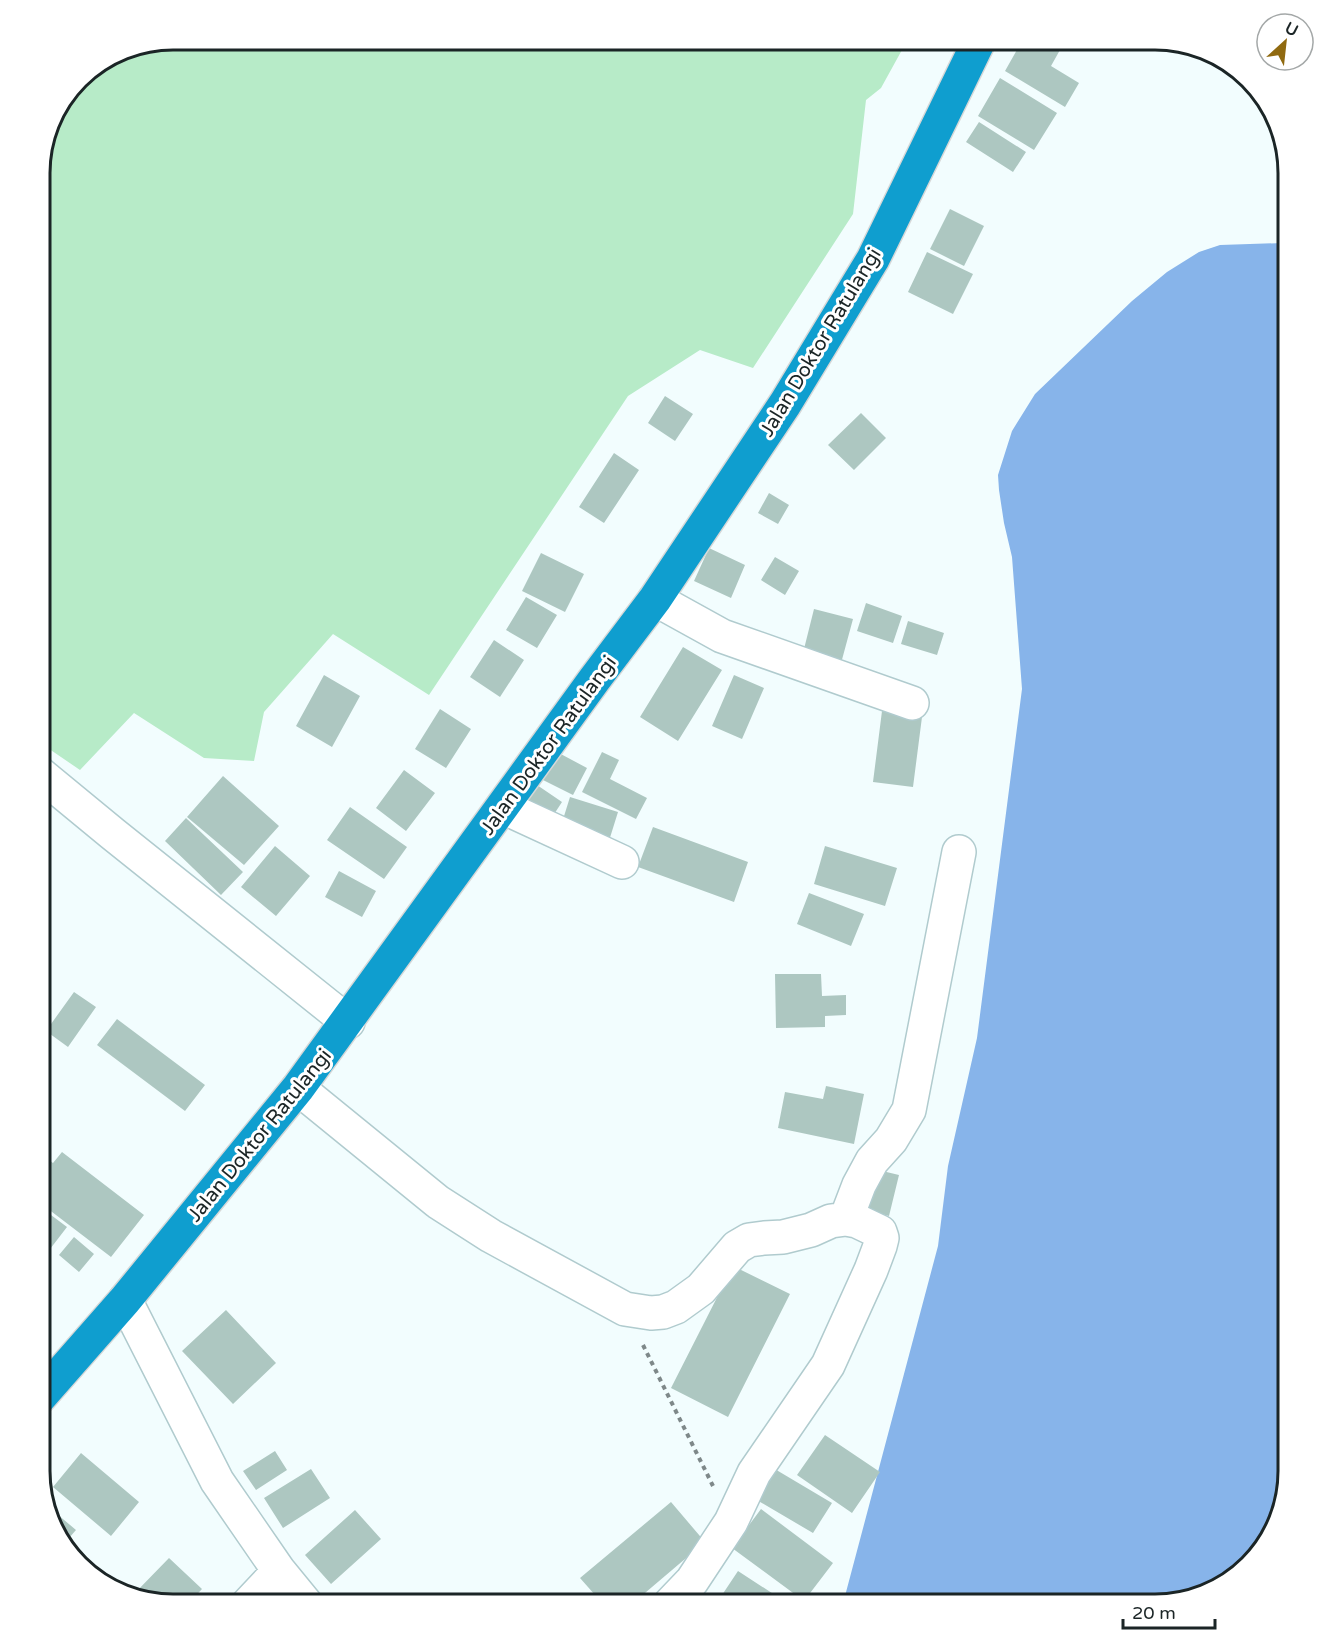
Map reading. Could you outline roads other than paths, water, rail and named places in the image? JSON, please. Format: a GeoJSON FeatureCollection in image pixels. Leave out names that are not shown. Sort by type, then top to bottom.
{"type":"FeatureCollection","features":[{"type":"Feature","properties":{"kind":"highway","name":"Jalan Doktor Ratulangi"},"geometry":{"type":"LineString","coordinates":[[50,1386],[126,1300],[298,1088],[654,600],[785,404],[873,259],[975,50]]}},
{"type":"Feature","properties":{"kind":"street"},"geometry":{"type":"LineString","coordinates":[[654,600],[722,636],[912,703]]}},
{"type":"Feature","properties":{"kind":"street"},"geometry":{"type":"LineString","coordinates":[[50,782],[348,1022]]}},
{"type":"Feature","properties":{"kind":"street"},"geometry":{"type":"LineString","coordinates":[[503,807],[622,862]]}},
{"type":"Feature","properties":{"kind":"street"},"geometry":{"type":"LineString","coordinates":[[846,1219],[859,1185],[872,1161],[891,1140],[909,1110],[959,852]]}},
{"type":"Feature","properties":{"kind":"street"},"geometry":{"type":"LineString","coordinates":[[298,1088],[438,1202],[490,1236],[625,1309],[651,1313],[663,1312],[676,1307],[701,1289],[737,1247],[749,1240],[783,1237],[811,1230],[831,1221],[846,1219],[857,1221],[880,1232],[882,1238],[871,1270],[828,1365],[754,1473],[731,1522],[692,1581],[680,1594]]}},
{"type":"Feature","properties":{"kind":"street"},"geometry":{"type":"LineString","coordinates":[[126,1300],[217,1481],[279,1571],[298,1594]]}},
{"type":"Feature","properties":{"kind":"street"},"geometry":{"type":"LineString","coordinates":[[257,1594],[279,1571]]}},
{"type":"Feature","properties":{"kind":"water"},"geometry":{"type":"Polygon","coordinates":[[[1278,243],[1278,1471],[1273,1502],[1261,1532],[1236,1563],[1209,1581],[1186,1589],[1155,1594],[846,1594],[938,1246],[948,1166],[977,1038],[1022,689],[1012,557],[1004,523],[998,475],[1012,431],[1035,394],[1132,301],[1167,272],[1199,252],[1220,245],[1278,243]]]}}]}
